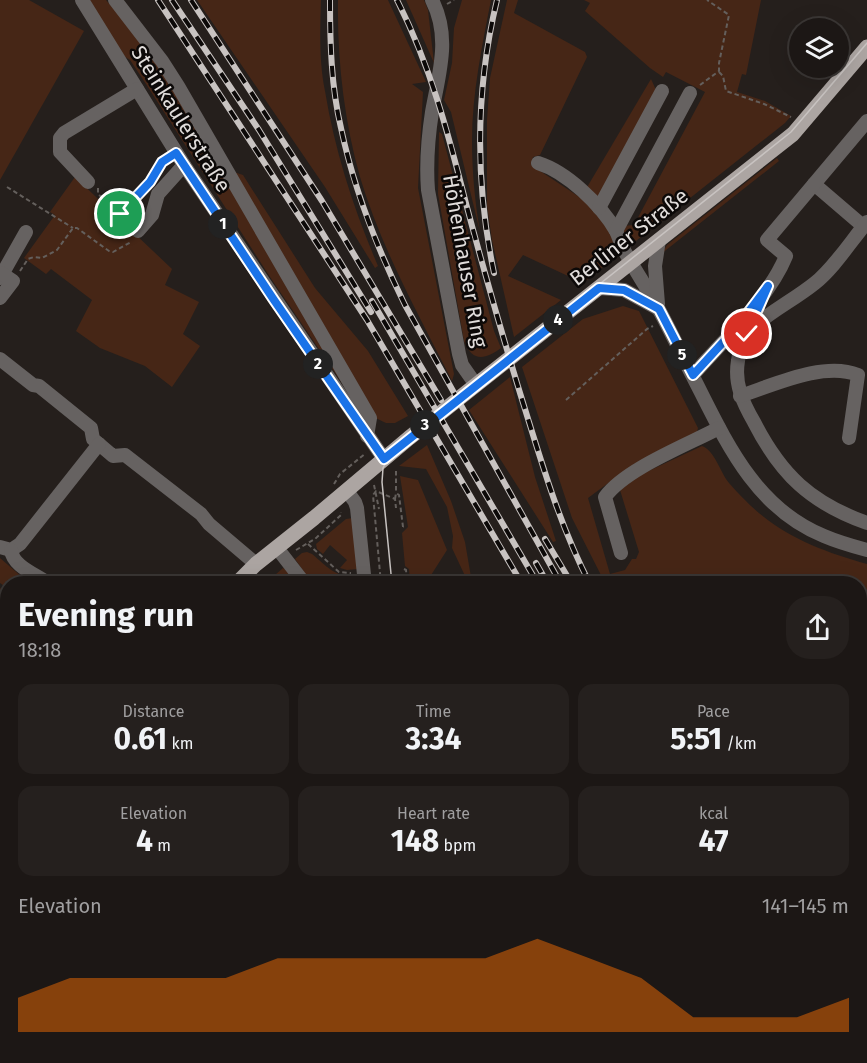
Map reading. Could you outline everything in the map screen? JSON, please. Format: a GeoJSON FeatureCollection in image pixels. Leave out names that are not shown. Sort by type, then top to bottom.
{"type":"FeatureCollection","features":[{"type":"Feature","properties":{"kind":"main road","name":"Berliner Straße"},"geometry":{"type":"LineString","coordinates":[[250,576],[281,553],[384,459],[793,134],[867,47]]}},
{"type":"Feature","properties":{"kind":"street","name":"Steinkaulerstraße"},"geometry":{"type":"LineString","coordinates":[[82,0],[180,159],[384,459]]}},
{"type":"Feature","properties":{"kind":"street"},"geometry":{"type":"LineString","coordinates":[[116,0],[172,78],[292,280],[370,418],[367,436]]}},
{"type":"Feature","properties":{"kind":"street","name":"Höhenhauser Ring"},"geometry":{"type":"LineString","coordinates":[[432,0],[441,26],[443,44],[442,62],[429,131],[426,172],[428,190],[459,354],[462,364],[476,385]]}},
{"type":"Feature","properties":{"kind":"street"},"geometry":{"type":"LineString","coordinates":[[93,184],[60,152],[60,138],[64,133],[137,89]]}},
{"type":"Feature","properties":{"kind":"street"},"geometry":{"type":"LineString","coordinates":[[599,208],[662,91]]}},
{"type":"Feature","properties":{"kind":"street"},"geometry":{"type":"LineString","coordinates":[[616,231],[690,93]]}},
{"type":"Feature","properties":{"kind":"street"},"geometry":{"type":"LineString","coordinates":[[693,375],[738,326],[780,270],[786,256],[767,240],[867,121]]}},
{"type":"Feature","properties":{"kind":"street"},"geometry":{"type":"LineString","coordinates":[[135,237],[152,215],[158,194],[180,159]]}},
{"type":"Feature","properties":{"kind":"street"},"geometry":{"type":"LineString","coordinates":[[538,163],[551,167],[565,176],[599,208],[616,231],[662,315],[735,459],[748,478],[782,511],[801,525],[823,536],[867,550]]}},
{"type":"Feature","properties":{"kind":"street"},"geometry":{"type":"LineString","coordinates":[[747,334],[759,321],[780,309],[820,279],[865,224],[814,184]]}},
{"type":"Feature","properties":{"kind":"street"},"geometry":{"type":"LineString","coordinates":[[0,298],[5,277],[26,232]]}},
{"type":"Feature","properties":{"kind":"street"},"geometry":{"type":"LineString","coordinates":[[659,240],[655,262],[662,315]]}},
{"type":"Feature","properties":{"kind":"street"},"geometry":{"type":"LineString","coordinates":[[768,286],[737,362],[740,396],[778,465],[795,482],[826,506],[867,523]]}},
{"type":"Feature","properties":{"kind":"street"},"geometry":{"type":"LineString","coordinates":[[599,288],[624,290],[662,315]]}},
{"type":"Feature","properties":{"kind":"street"},"geometry":{"type":"LineString","coordinates":[[0,359],[33,385],[39,386],[91,428],[93,439],[113,456],[125,454],[201,514],[259,571]]}},
{"type":"Feature","properties":{"kind":"street"},"geometry":{"type":"LineString","coordinates":[[740,396],[804,375],[846,370],[858,375],[849,438]]}},
{"type":"Feature","properties":{"kind":"street"},"geometry":{"type":"LineString","coordinates":[[621,553],[605,497],[611,488],[638,470],[719,428]]}},
{"type":"Feature","properties":{"kind":"street"},"geometry":{"type":"LineString","coordinates":[[5,548],[20,544],[99,444]]}},
{"type":"Feature","properties":{"kind":"street"},"geometry":{"type":"LineString","coordinates":[[347,491],[357,508],[364,576]]}},
{"type":"Feature","properties":{"kind":"street"},"geometry":{"type":"LineString","coordinates":[[5,548],[16,561],[35,576]]}},
{"type":"Feature","properties":{"kind":"street"},"geometry":{"type":"LineString","coordinates":[[281,553],[299,576]]}},
{"type":"Feature","properties":{"kind":"path"},"geometry":{"type":"LineString","coordinates":[[707,0],[729,15],[719,63],[719,71],[723,76],[726,91],[764,104],[791,117]]}},
{"type":"Feature","properties":{"kind":"path"},"geometry":{"type":"LineString","coordinates":[[690,93],[719,71]]}},
{"type":"Feature","properties":{"kind":"path"},"geometry":{"type":"LineString","coordinates":[[93,184],[98,194],[120,214],[150,182],[162,162],[180,159]]}},
{"type":"Feature","properties":{"kind":"path"},"geometry":{"type":"LineString","coordinates":[[7,187],[73,228],[77,228],[109,251],[113,252],[135,237]]}},
{"type":"Feature","properties":{"kind":"path"},"geometry":{"type":"LineString","coordinates":[[5,277],[28,259],[42,258],[57,250],[73,228]]}},
{"type":"Feature","properties":{"kind":"path"},"geometry":{"type":"LineString","coordinates":[[566,400],[662,315]]}},
{"type":"Feature","properties":{"kind":"path"},"geometry":{"type":"LineString","coordinates":[[396,471],[396,508]]}},
{"type":"Feature","properties":{"kind":"path"},"geometry":{"type":"LineString","coordinates":[[375,486],[379,509]]}},
{"type":"Feature","properties":{"kind":"path"},"geometry":{"type":"LineString","coordinates":[[376,491],[395,499]]}},
{"type":"Feature","properties":{"kind":"path"},"geometry":{"type":"LineString","coordinates":[[376,491],[373,495],[381,576]]}},
{"type":"Feature","properties":{"kind":"path"},"geometry":{"type":"LineString","coordinates":[[396,493],[399,495],[403,527],[401,529]]}},
{"type":"Feature","properties":{"kind":"path"},"geometry":{"type":"LineString","coordinates":[[312,535],[315,539]]}},
{"type":"Feature","properties":{"kind":"path"},"geometry":{"type":"LineString","coordinates":[[308,544],[339,572]]}},
{"type":"Feature","properties":{"kind":"path"},"geometry":{"type":"LineString","coordinates":[[373,551],[380,550]]}},
{"type":"Feature","properties":{"kind":"path"},"geometry":{"type":"LineString","coordinates":[[404,569],[406,576]]}},
{"type":"Feature","properties":{"kind":"path"},"geometry":{"type":"LineString","coordinates":[[259,571],[262,576]]}},
{"type":"Feature","properties":{"kind":"shaded area"},"geometry":{"type":"Polygon","coordinates":[[[0,0],[29,0],[84,31],[0,180],[0,0]]]}},
{"type":"Feature","properties":{"kind":"shaded area"},"geometry":{"type":"Polygon","coordinates":[[[86,0],[106,0],[152,53],[222,168],[243,175],[315,288],[368,351],[408,416],[395,423],[386,423],[361,411],[270,277],[130,60],[122,55],[86,0]]]}},
{"type":"Feature","properties":{"kind":"shaded area"},"geometry":{"type":"Polygon","coordinates":[[[197,0],[321,0],[321,57],[329,114],[346,180],[378,266],[375,268],[325,187],[197,0]]]}},
{"type":"Feature","properties":{"kind":"shaded area"},"geometry":{"type":"Polygon","coordinates":[[[338,0],[388,0],[426,82],[412,84],[423,92],[418,188],[454,374],[452,381],[390,255],[360,177],[343,89],[338,0]]]}},
{"type":"Feature","properties":{"kind":"shaded area"},"geometry":{"type":"Polygon","coordinates":[[[406,0],[424,0],[428,10],[434,63],[406,0]]]}},
{"type":"Feature","properties":{"kind":"shaded area"},"geometry":{"type":"Polygon","coordinates":[[[462,0],[491,0],[478,70],[472,123],[473,176],[480,232],[451,112],[444,100],[452,63],[454,28],[462,0]]]}},
{"type":"Feature","properties":{"kind":"shaded area"},"geometry":{"type":"Polygon","coordinates":[[[507,0],[518,0],[514,13],[585,52],[587,57],[540,155],[533,157],[531,165],[593,206],[609,227],[620,253],[583,283],[523,255],[508,276],[561,300],[514,337],[492,240],[487,206],[487,120],[490,78],[507,0]]]}},
{"type":"Feature","properties":{"kind":"shaded area"},"geometry":{"type":"Polygon","coordinates":[[[584,0],[761,0],[746,75],[742,74],[737,92],[765,101],[791,116],[627,248],[622,226],[634,225],[705,92],[666,72],[663,77],[650,68],[585,11],[590,3],[584,0]]]}},
{"type":"Feature","properties":{"kind":"shaded area"},"geometry":{"type":"Polygon","coordinates":[[[651,79],[656,90],[597,199],[586,189],[651,79]]]}},
{"type":"Feature","properties":{"kind":"shaded area"},"geometry":{"type":"Polygon","coordinates":[[[439,132],[442,134],[494,331],[501,348],[484,357],[471,353],[464,341],[438,194],[439,132]]]}},
{"type":"Feature","properties":{"kind":"shaded area"},"geometry":{"type":"Polygon","coordinates":[[[777,158],[779,161],[661,254],[667,245],[777,158]]]}},
{"type":"Feature","properties":{"kind":"shaded area"},"geometry":{"type":"Polygon","coordinates":[[[75,177],[172,269],[165,285],[199,302],[183,334],[200,346],[172,387],[145,366],[100,348],[76,331],[92,300],[51,269],[46,274],[24,258],[55,215],[50,212],[75,177]]]}},
{"type":"Feature","properties":{"kind":"shaded area"},"geometry":{"type":"Polygon","coordinates":[[[623,306],[639,311],[698,428],[697,432],[634,464],[588,498],[610,574],[625,570],[632,559],[636,559],[639,552],[620,490],[642,474],[702,446],[710,452],[733,487],[758,512],[801,540],[867,564],[867,576],[601,576],[572,518],[522,367],[583,319],[623,306]]]}},
{"type":"Feature","properties":{"kind":"shaded area"},"geometry":{"type":"Polygon","coordinates":[[[510,377],[535,477],[556,541],[553,542],[469,410],[510,377]]]}},
{"type":"Feature","properties":{"kind":"shaded area"},"geometry":{"type":"Polygon","coordinates":[[[427,445],[451,501],[465,542],[471,576],[465,576],[452,548],[453,536],[447,507],[426,469],[399,466],[427,445]]]}},
{"type":"Feature","properties":{"kind":"shaded area"},"geometry":{"type":"Polygon","coordinates":[[[400,476],[418,480],[447,550],[430,576],[410,576],[409,569],[405,566],[402,533],[408,527],[400,476]]]}},
{"type":"Feature","properties":{"kind":"shaded area"},"geometry":{"type":"Polygon","coordinates":[[[353,518],[358,569],[347,570],[340,568],[347,560],[330,545],[323,554],[317,549],[316,544],[346,519],[353,518]]]}},
{"type":"Feature","properties":{"kind":"shaded area"},"geometry":{"type":"Polygon","coordinates":[[[302,553],[312,554],[338,574],[351,576],[307,576],[295,559],[302,553]]]}},
{"type":"Feature","properties":{"kind":"shaded area"},"geometry":{"type":"Polygon","coordinates":[[[0,558],[21,576],[0,576],[0,558]]]}},
{"type":"Feature","properties":{"kind":"shaded area"},"geometry":{"type":"Polygon","coordinates":[[[283,568],[291,576],[276,576],[283,568]]]}},
{"type":"Feature","properties":{"kind":"tram line"},"geometry":{"type":"LineString","coordinates":[[391,576],[382,482],[383,468],[392,449],[791,132],[867,43]]}},
{"type":"Feature","properties":{"kind":"railway"},"geometry":{"type":"LineString","coordinates":[[158,0],[367,320],[517,576]]}},
{"type":"Feature","properties":{"kind":"railway"},"geometry":{"type":"LineString","coordinates":[[172,0],[259,130],[371,312]]}},
{"type":"Feature","properties":{"kind":"railway"},"geometry":{"type":"LineString","coordinates":[[191,0],[322,201],[441,400]]}},
{"type":"Feature","properties":{"kind":"railway"},"geometry":{"type":"LineString","coordinates":[[330,0],[332,64],[338,112],[346,151],[376,240],[405,305],[557,576]]}},
{"type":"Feature","properties":{"kind":"railway"},"geometry":{"type":"LineString","coordinates":[[397,0],[420,52],[439,104],[521,396],[563,524],[586,576]]}},
{"type":"Feature","properties":{"kind":"railway"},"geometry":{"type":"LineString","coordinates":[[494,273],[483,205],[480,136],[485,68],[497,0]]}},
{"type":"Feature","properties":{"kind":"railway"},"geometry":{"type":"LineString","coordinates":[[372,301],[533,576]]}},
{"type":"Feature","properties":{"kind":"railway"},"geometry":{"type":"LineString","coordinates":[[545,539],[567,576]]}},
{"type":"Feature","properties":{"kind":"railway"},"geometry":{"type":"LineString","coordinates":[[536,563],[543,576]]}},
{"type":"Feature","properties":{"kind":"route"},"geometry":{"type":"LineString","coordinates":[[120,214],[150,182],[162,162],[176,153],[384,459],[599,288],[624,290],[659,309],[693,375],[738,326],[768,286],[747,334]]}}]}
